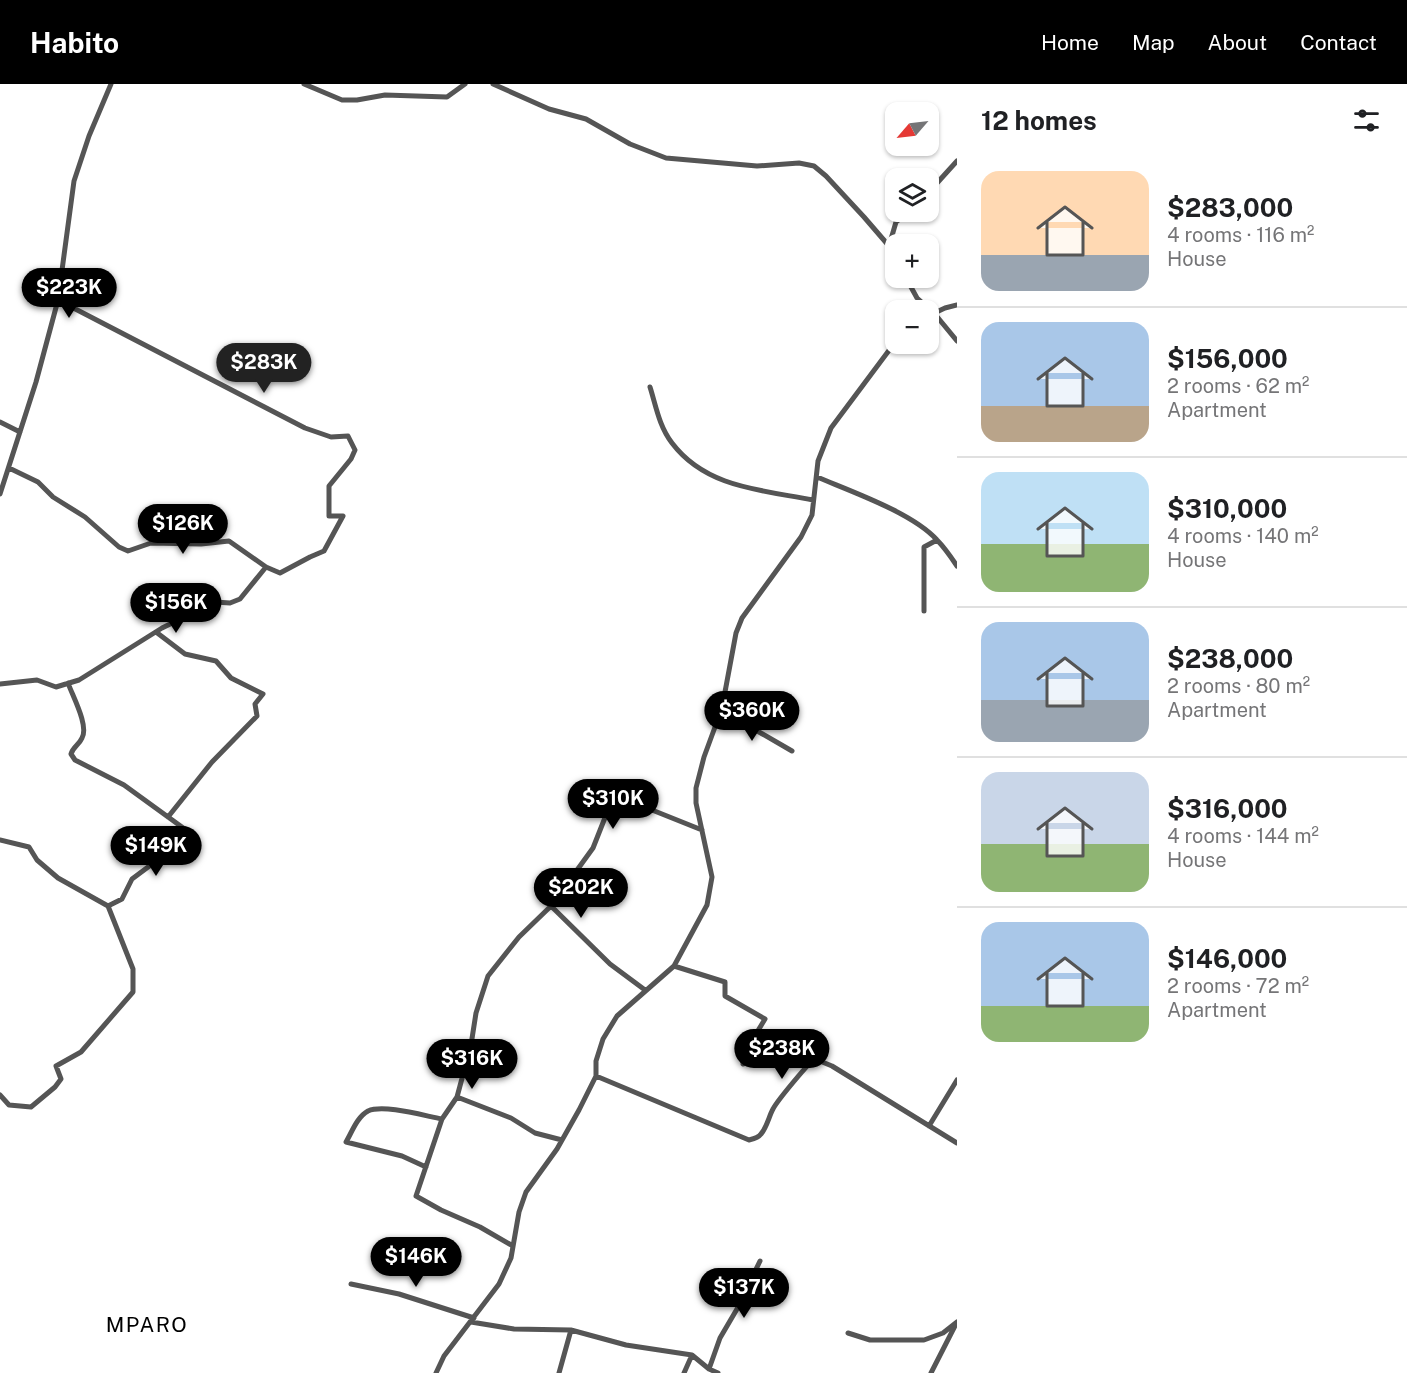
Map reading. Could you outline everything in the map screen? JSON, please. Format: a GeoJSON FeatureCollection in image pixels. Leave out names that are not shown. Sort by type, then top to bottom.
{"type":"FeatureCollection","features":[{"type":"Feature","properties":{"kind":"street"},"geometry":{"type":"LineString","coordinates":[[0,494],[58,300],[74,181],[89,136],[111,84]]}},
{"type":"Feature","properties":{"kind":"street"},"geometry":{"type":"LineString","coordinates":[[304,84],[342,100],[357,100],[385,95],[447,97],[465,84]]}},
{"type":"Feature","properties":{"kind":"street"},"geometry":{"type":"LineString","coordinates":[[493,84],[549,109],[586,119],[630,144],[666,158],[757,166],[800,164],[814,166],[826,176],[885,242]]}},
{"type":"Feature","properties":{"kind":"street"},"geometry":{"type":"LineString","coordinates":[[939,181],[957,161]]}},
{"type":"Feature","properties":{"kind":"street"},"geometry":{"type":"LineString","coordinates":[[9,468],[38,482],[52,497],[85,517],[119,547],[128,551],[151,543],[201,544],[230,541],[266,567],[280,573],[324,551],[343,516],[329,516],[329,486],[351,459],[355,450],[348,436],[331,437],[305,428],[58,300]]}},
{"type":"Feature","properties":{"kind":"street"},"geometry":{"type":"LineString","coordinates":[[939,311],[957,305]]}},
{"type":"Feature","properties":{"kind":"street"},"geometry":{"type":"LineString","coordinates":[[939,322],[957,341]]}},
{"type":"Feature","properties":{"kind":"street"},"geometry":{"type":"LineString","coordinates":[[436,1373],[444,1356],[499,1284],[511,1258],[519,1212],[526,1192],[562,1140],[596,1076],[596,1061],[603,1039],[617,1016],[674,966],[699,923],[711,889],[712,877],[696,803],[696,788],[728,684],[736,633],[742,618],[801,537],[812,515],[818,461],[831,428],[886,354]]}},
{"type":"Feature","properties":{"kind":"street"},"geometry":{"type":"LineString","coordinates":[[650,387],[659,420],[672,443],[698,468],[725,482],[813,500]]}},
{"type":"Feature","properties":{"kind":"street"},"geometry":{"type":"LineString","coordinates":[[0,422],[20,432]]}},
{"type":"Feature","properties":{"kind":"street"},"geometry":{"type":"LineString","coordinates":[[817,477],[885,506],[927,530],[957,566]]}},
{"type":"Feature","properties":{"kind":"street"},"geometry":{"type":"LineString","coordinates":[[924,611],[924,548],[937,540]]}},
{"type":"Feature","properties":{"kind":"street"},"geometry":{"type":"LineString","coordinates":[[0,684],[37,680],[56,687],[78,680],[156,632],[215,602],[230,603],[240,599],[266,567]]}},
{"type":"Feature","properties":{"kind":"street"},"geometry":{"type":"LineString","coordinates":[[156,632],[185,654],[216,661],[231,678],[263,694],[255,704],[257,716],[213,762],[168,817]]}},
{"type":"Feature","properties":{"kind":"street"},"geometry":{"type":"LineString","coordinates":[[68,683],[85,729],[82,739],[71,754],[75,760],[124,785],[186,830],[179,844],[132,879],[122,899],[108,906]]}},
{"type":"Feature","properties":{"kind":"street"},"geometry":{"type":"LineString","coordinates":[[720,715],[759,732],[792,751]]}},
{"type":"Feature","properties":{"kind":"street"},"geometry":{"type":"LineString","coordinates":[[513,1246],[416,1196],[442,1119],[457,1097],[471,1045],[476,1013],[488,976],[519,937],[551,906],[593,848],[610,805],[637,804],[702,830]]}},
{"type":"Feature","properties":{"kind":"street"},"geometry":{"type":"LineString","coordinates":[[0,840],[29,846],[37,860],[58,878],[108,906],[133,969],[133,992],[81,1052],[56,1066],[61,1079],[56,1087],[31,1107],[9,1105],[0,1095]]}},
{"type":"Feature","properties":{"kind":"street"},"geometry":{"type":"LineString","coordinates":[[551,906],[610,964],[645,990]]}},
{"type":"Feature","properties":{"kind":"street"},"geometry":{"type":"LineString","coordinates":[[674,966],[725,982],[725,996],[765,1019],[747,1049],[743,1064]]}},
{"type":"Feature","properties":{"kind":"street"},"geometry":{"type":"LineString","coordinates":[[596,1076],[748,1140],[755,1139],[761,1134],[774,1107],[807,1065],[815,1059],[832,1066],[957,1143]]}},
{"type":"Feature","properties":{"kind":"street"},"geometry":{"type":"LineString","coordinates":[[929,1126],[957,1080]]}},
{"type":"Feature","properties":{"kind":"street"},"geometry":{"type":"LineString","coordinates":[[457,1097],[511,1118],[535,1133],[562,1140]]}},
{"type":"Feature","properties":{"kind":"street"},"geometry":{"type":"LineString","coordinates":[[426,1167],[402,1156],[346,1142],[357,1123],[367,1112],[380,1109],[442,1119]]}},
{"type":"Feature","properties":{"kind":"street"},"geometry":{"type":"LineString","coordinates":[[709,1369],[720,1338],[760,1261]]}},
{"type":"Feature","properties":{"kind":"street"},"geometry":{"type":"LineString","coordinates":[[351,1284],[399,1294],[472,1320],[514,1329],[571,1330],[626,1345],[692,1355],[709,1369],[718,1373]]}},
{"type":"Feature","properties":{"kind":"street"},"geometry":{"type":"LineString","coordinates":[[848,1333],[870,1340],[924,1340],[943,1333],[957,1322]]}},
{"type":"Feature","properties":{"kind":"street"},"geometry":{"type":"LineString","coordinates":[[931,1373],[957,1322]]}},
{"type":"Feature","properties":{"kind":"street"},"geometry":{"type":"LineString","coordinates":[[559,1373],[571,1330]]}},
{"type":"Feature","properties":{"kind":"street"},"geometry":{"type":"LineString","coordinates":[[684,1373],[692,1355]]}},
{"type":"Feature","properties":{"kind":"district","name":"MPARO"},"geometry":{"type":"Point","coordinates":[147,1324]}}]}
